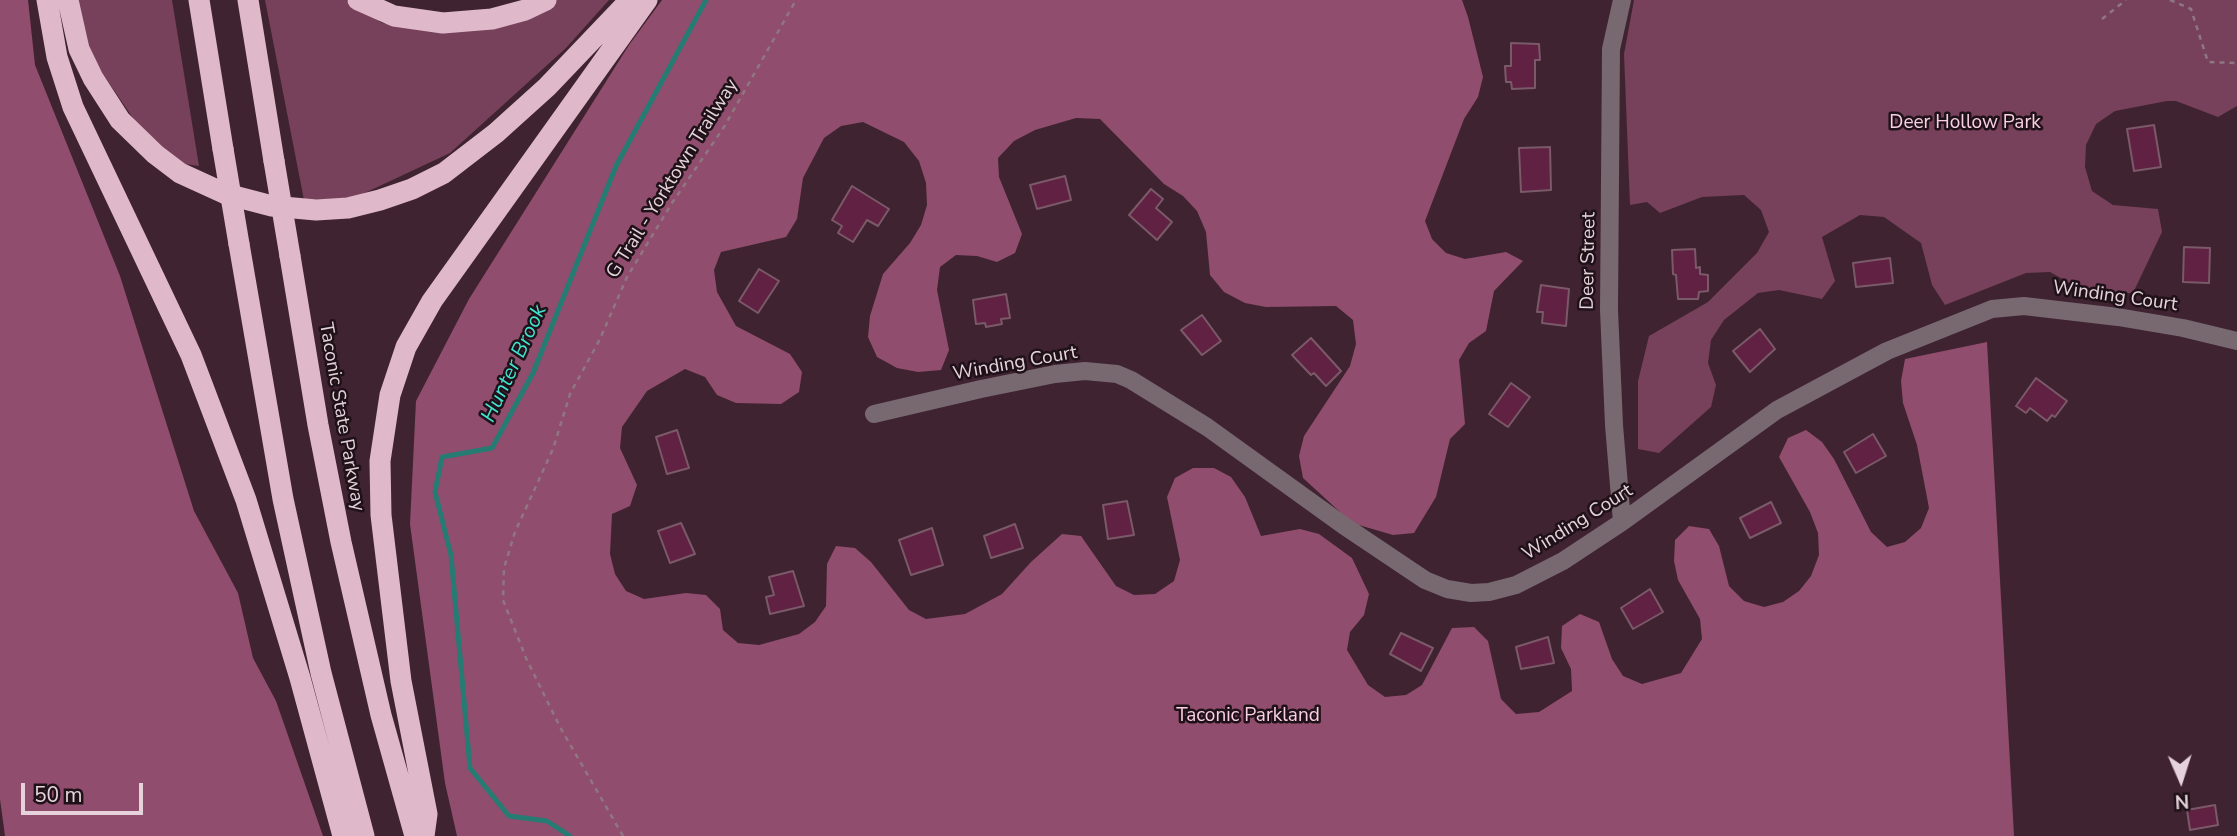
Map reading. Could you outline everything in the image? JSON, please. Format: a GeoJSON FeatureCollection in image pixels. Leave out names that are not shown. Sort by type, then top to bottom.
{"type":"FeatureCollection","features":[{"type":"Feature","properties":{"kind":"highway"},"geometry":{"type":"LineString","coordinates":[[47,0],[57,57],[74,107],[178,326],[233,462],[279,604],[343,836]]}},
{"type":"Feature","properties":{"kind":"highway"},"geometry":{"type":"LineString","coordinates":[[68,0],[79,48],[97,85],[120,120],[155,154],[180,173],[226,194],[272,206],[316,210],[372,203],[397,195],[444,173],[496,133],[547,87],[630,0]]}},
{"type":"Feature","properties":{"kind":"highway"},"geometry":{"type":"LineString","coordinates":[[199,0],[283,499],[321,673],[363,836]]}},
{"type":"Feature","properties":{"kind":"highway","name":"Taconic State Parkway"},"geometry":{"type":"LineString","coordinates":[[248,0],[318,425],[381,715],[415,836]]}},
{"type":"Feature","properties":{"kind":"highway"},"geometry":{"type":"LineString","coordinates":[[358,0],[394,16],[443,23],[476,22],[500,17],[546,0]]}},
{"type":"Feature","properties":{"kind":"highway"},"geometry":{"type":"LineString","coordinates":[[424,836],[427,814],[401,681],[380,515],[380,461],[390,395],[406,347],[432,301],[647,0]]}},
{"type":"Feature","properties":{"kind":"street","name":"Deer Street"},"geometry":{"type":"LineString","coordinates":[[1622,0],[1611,49],[1609,310],[1622,522]]}},
{"type":"Feature","properties":{"kind":"street","name":"Winding Court"},"geometry":{"type":"LineString","coordinates":[[874,414],[981,388],[1055,374],[1117,374],[1207,427],[1424,580],[1447,589],[1471,593],[1516,586],[1563,561],[1622,522],[1777,410],[1887,351],[1992,309],[2024,306],[2118,317],[2237,341]]}},
{"type":"Feature","properties":{"kind":"path","name":"G Trail - Yorktown Trailway"},"geometry":{"type":"LineString","coordinates":[[623,836],[560,727],[526,658],[503,600],[505,568],[515,532],[553,449],[570,394],[600,339],[627,277],[671,203],[724,127],[796,0]]}},
{"type":"Feature","properties":{"kind":"path"},"geometry":{"type":"LineString","coordinates":[[2102,19],[2126,0]]}},
{"type":"Feature","properties":{"kind":"path"},"geometry":{"type":"LineString","coordinates":[[2170,0],[2191,9],[2208,62],[2237,64]]}},
{"type":"Feature","properties":{"kind":"green space"},"geometry":{"type":"Polygon","coordinates":[[[0,0],[28,0],[35,65],[120,276],[194,511],[238,593],[253,658],[276,701],[323,836],[5,836],[0,799],[0,0]]]}},
{"type":"Feature","properties":{"kind":"green space"},"geometry":{"type":"Polygon","coordinates":[[[76,0],[172,0],[199,166],[177,163],[137,124],[88,52],[76,0]]]}},
{"type":"Feature","properties":{"kind":"green space"},"geometry":{"type":"Polygon","coordinates":[[[265,0],[346,0],[382,23],[444,32],[554,0],[609,0],[566,48],[450,153],[354,198],[304,200],[265,0]]]}},
{"type":"Feature","properties":{"kind":"green space","name":"Taconic Parkland"},"geometry":{"type":"Polygon","coordinates":[[[662,0],[1462,0],[1483,77],[1478,97],[1464,119],[1425,221],[1432,239],[1446,253],[1465,259],[1506,252],[1523,261],[1494,291],[1486,331],[1469,343],[1459,360],[1465,424],[1450,439],[1436,497],[1414,533],[1393,535],[1352,523],[1303,478],[1299,456],[1304,436],[1350,366],[1356,344],[1353,320],[1336,306],[1266,307],[1245,303],[1224,292],[1210,275],[1206,232],[1197,211],[1183,196],[1164,184],[1100,119],[1076,118],[1035,130],[1014,141],[998,158],[999,177],[1022,234],[1015,253],[997,262],[977,256],[956,255],[940,267],[937,290],[949,350],[941,370],[918,372],[897,368],[877,357],[868,337],[870,316],[883,274],[910,243],[921,225],[927,205],[926,183],[919,161],[904,142],[863,122],[841,126],[824,138],[803,178],[797,219],[786,237],[721,252],[714,270],[717,292],[736,326],[790,354],[802,372],[799,392],[781,404],[736,403],[717,395],[705,377],[685,369],[647,391],[622,427],[620,448],[637,485],[630,506],[612,514],[610,554],[615,574],[626,591],[644,599],[686,593],[706,595],[720,609],[723,630],[738,643],[759,645],[799,634],[815,622],[826,606],[827,564],[836,546],[855,548],[871,562],[909,610],[926,619],[965,614],[1002,594],[1031,562],[1062,534],[1081,536],[1116,586],[1134,595],[1155,594],[1174,581],[1180,560],[1167,497],[1175,478],[1193,468],[1214,468],[1231,477],[1245,497],[1261,536],[1300,529],[1319,534],[1352,558],[1369,594],[1364,615],[1350,632],[1347,650],[1368,685],[1385,697],[1406,695],[1422,685],[1452,628],[1474,627],[1488,641],[1501,699],[1516,714],[1539,712],[1572,691],[1571,669],[1561,648],[1562,626],[1580,614],[1599,622],[1612,659],[1623,676],[1642,684],[1681,673],[1702,639],[1700,619],[1678,580],[1674,561],[1675,540],[1689,526],[1709,529],[1719,546],[1729,586],[1744,601],[1764,607],[1783,602],[1799,591],[1811,576],[1819,555],[1818,533],[1810,512],[1779,457],[1788,438],[1806,430],[1822,442],[1834,459],[1871,532],[1887,547],[1905,542],[1921,528],[1929,508],[1917,445],[1903,403],[1901,381],[1905,359],[1987,342],[2014,836],[457,836],[445,783],[410,524],[416,401],[469,299],[629,45],[662,0]]]}},
{"type":"Feature","properties":{"kind":"green space","name":"Deer Hollow Park"},"geometry":{"type":"Polygon","coordinates":[[[1634,0],[2237,0],[2237,106],[2218,117],[2176,101],[2167,101],[2115,111],[2096,124],[2086,145],[2085,167],[2092,191],[2113,205],[2158,209],[2162,232],[2133,293],[2089,294],[2050,272],[2026,273],[1945,305],[1932,285],[1921,243],[1884,217],[1860,215],[1822,237],[1835,281],[1822,299],[1779,290],[1758,293],[1724,320],[1711,340],[1708,363],[1716,385],[1711,407],[1659,453],[1638,449],[1638,381],[1649,336],[1708,302],[1757,253],[1769,232],[1761,210],[1744,195],[1702,197],[1660,213],[1647,202],[1630,205],[1624,54],[1634,0]]]}},
{"type":"Feature","properties":{"kind":"building"},"geometry":{"type":"Polygon","coordinates":[[[1511,43],[1539,44],[1540,60],[1535,60],[1535,88],[1512,89],[1511,82],[1506,82],[1505,66],[1511,66],[1511,43]]]}},
{"type":"Feature","properties":{"kind":"building"},"geometry":{"type":"Polygon","coordinates":[[[2154,125],[2161,167],[2134,171],[2127,129],[2154,125]]]}},
{"type":"Feature","properties":{"kind":"building"},"geometry":{"type":"Polygon","coordinates":[[[1550,147],[1551,190],[1521,192],[1519,148],[1550,147]]]}},
{"type":"Feature","properties":{"kind":"building"},"geometry":{"type":"Polygon","coordinates":[[[1065,176],[1071,200],[1037,209],[1030,185],[1065,176]]]}},
{"type":"Feature","properties":{"kind":"building"},"geometry":{"type":"Polygon","coordinates":[[[852,186],[889,209],[878,226],[867,220],[853,242],[838,233],[842,226],[832,220],[852,186]]]}},
{"type":"Feature","properties":{"kind":"building"},"geometry":{"type":"Polygon","coordinates":[[[1151,189],[1163,199],[1156,208],[1172,222],[1157,240],[1129,215],[1151,189]]]}},
{"type":"Feature","properties":{"kind":"building"},"geometry":{"type":"Polygon","coordinates":[[[2184,247],[2210,248],[2209,283],[2183,282],[2184,247]]]}},
{"type":"Feature","properties":{"kind":"building"},"geometry":{"type":"Polygon","coordinates":[[[1695,249],[1696,268],[1700,267],[1700,274],[1708,275],[1708,291],[1699,292],[1698,299],[1678,299],[1672,250],[1695,249]]]}},
{"type":"Feature","properties":{"kind":"building"},"geometry":{"type":"Polygon","coordinates":[[[1890,258],[1893,283],[1856,287],[1853,263],[1890,258]]]}},
{"type":"Feature","properties":{"kind":"building"},"geometry":{"type":"Polygon","coordinates":[[[759,269],[779,281],[758,313],[739,301],[759,269]]]}},
{"type":"Feature","properties":{"kind":"building"},"geometry":{"type":"Polygon","coordinates":[[[1541,285],[1569,289],[1566,326],[1542,323],[1543,312],[1537,312],[1541,285]]]}},
{"type":"Feature","properties":{"kind":"building"},"geometry":{"type":"Polygon","coordinates":[[[1006,294],[1010,318],[1001,319],[1002,324],[986,327],[985,323],[976,324],[973,300],[1006,294]]]}},
{"type":"Feature","properties":{"kind":"building"},"geometry":{"type":"Polygon","coordinates":[[[1202,315],[1221,341],[1202,355],[1181,330],[1202,315]]]}},
{"type":"Feature","properties":{"kind":"building"},"geometry":{"type":"Polygon","coordinates":[[[1760,329],[1775,349],[1750,372],[1733,351],[1760,329]]]}},
{"type":"Feature","properties":{"kind":"building"},"geometry":{"type":"Polygon","coordinates":[[[1311,338],[1341,371],[1326,386],[1292,355],[1311,338]]]}},
{"type":"Feature","properties":{"kind":"building"},"geometry":{"type":"Polygon","coordinates":[[[2036,378],[2067,401],[2055,417],[2052,415],[2047,421],[2030,408],[2026,413],[2016,406],[2036,378]]]}},
{"type":"Feature","properties":{"kind":"building"},"geometry":{"type":"Polygon","coordinates":[[[1511,383],[1530,397],[1508,427],[1489,414],[1511,383]]]}},
{"type":"Feature","properties":{"kind":"building"},"geometry":{"type":"Polygon","coordinates":[[[677,430],[689,468],[667,474],[656,437],[677,430]]]}},
{"type":"Feature","properties":{"kind":"building"},"geometry":{"type":"Polygon","coordinates":[[[1873,434],[1886,456],[1856,473],[1844,452],[1873,434]]]}},
{"type":"Feature","properties":{"kind":"building"},"geometry":{"type":"Polygon","coordinates":[[[1127,501],[1134,535],[1108,539],[1103,505],[1127,501]]]}},
{"type":"Feature","properties":{"kind":"building"},"geometry":{"type":"Polygon","coordinates":[[[1771,502],[1781,523],[1750,538],[1740,518],[1771,502]]]}},
{"type":"Feature","properties":{"kind":"building"},"geometry":{"type":"Polygon","coordinates":[[[681,523],[695,554],[670,563],[658,531],[681,523]]]}},
{"type":"Feature","properties":{"kind":"building"},"geometry":{"type":"Polygon","coordinates":[[[1015,524],[1023,548],[991,558],[984,536],[1015,524]]]}},
{"type":"Feature","properties":{"kind":"building"},"geometry":{"type":"Polygon","coordinates":[[[932,528],[943,565],[911,575],[899,540],[932,528]]]}},
{"type":"Feature","properties":{"kind":"building"},"geometry":{"type":"Polygon","coordinates":[[[793,571],[804,606],[770,614],[766,597],[774,595],[769,577],[793,571]]]}},
{"type":"Feature","properties":{"kind":"building"},"geometry":{"type":"Polygon","coordinates":[[[1650,589],[1663,612],[1633,629],[1621,608],[1650,589]]]}},
{"type":"Feature","properties":{"kind":"building"},"geometry":{"type":"Polygon","coordinates":[[[1401,633],[1433,648],[1421,671],[1390,654],[1401,633]]]}},
{"type":"Feature","properties":{"kind":"building"},"geometry":{"type":"Polygon","coordinates":[[[1548,637],[1554,663],[1521,669],[1516,647],[1548,637]]]}},
{"type":"Feature","properties":{"kind":"building"},"geometry":{"type":"Polygon","coordinates":[[[2215,805],[2218,825],[2190,830],[2187,810],[2215,805]]]}},
{"type":"Feature","properties":{"kind":"waterway","name":"Hunter Brook"},"geometry":{"type":"LineString","coordinates":[[570,836],[547,821],[509,816],[470,768],[451,555],[435,492],[442,457],[492,448],[533,373],[616,166],[706,0]]}}]}
